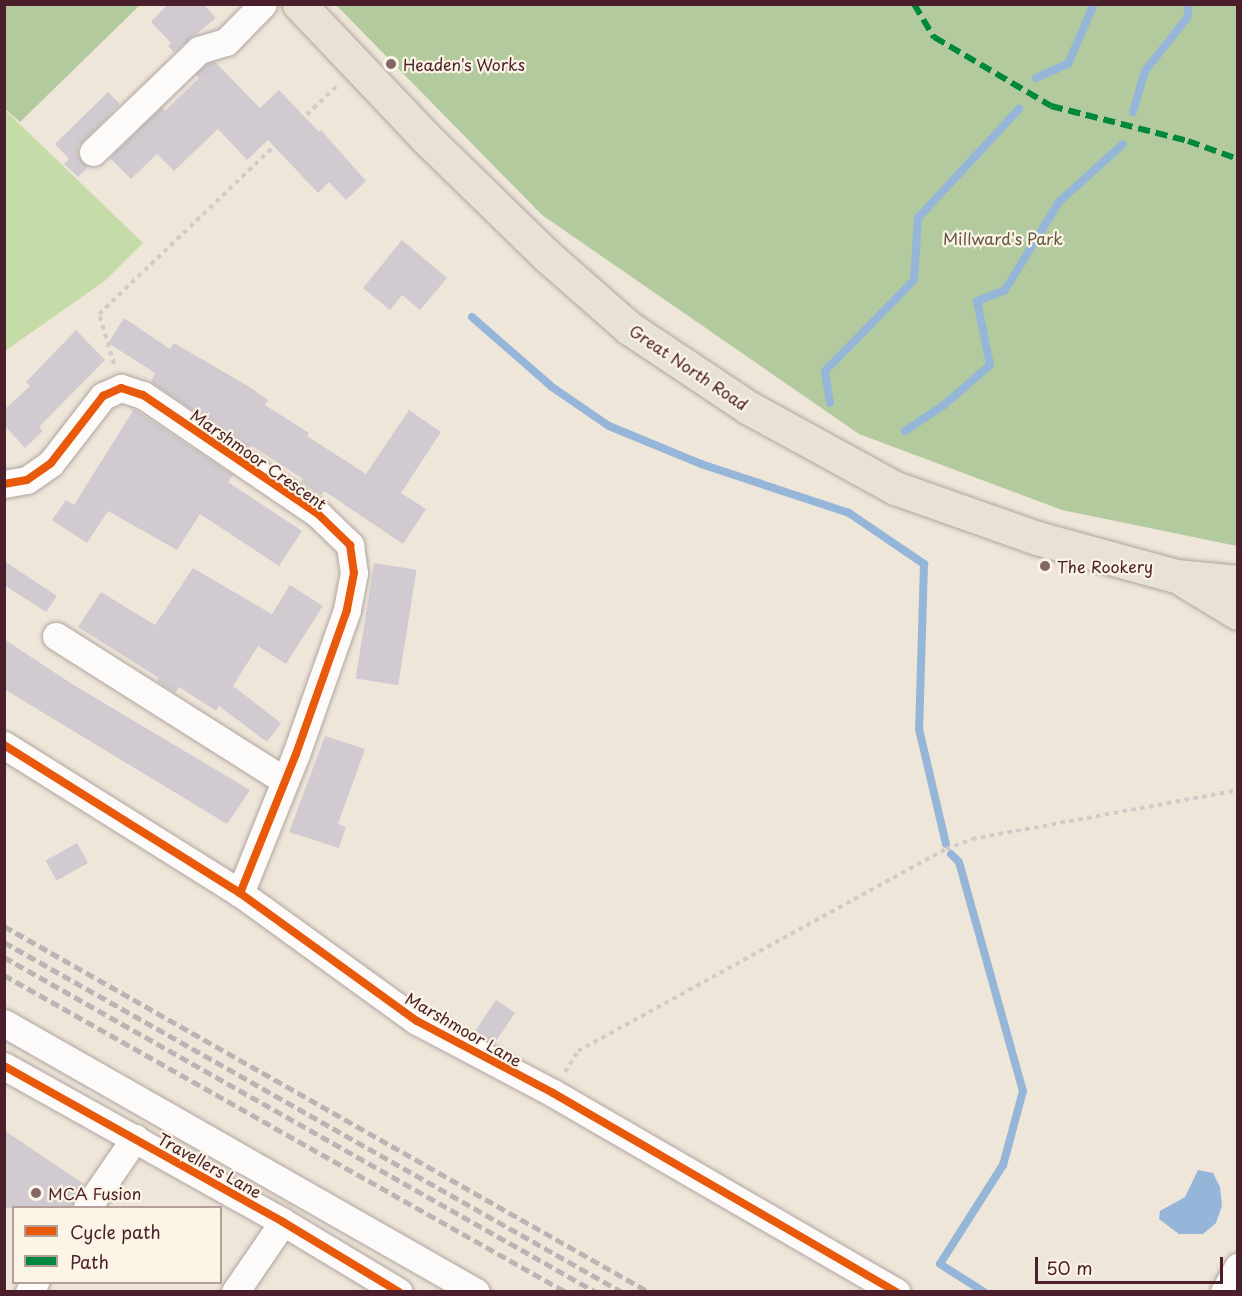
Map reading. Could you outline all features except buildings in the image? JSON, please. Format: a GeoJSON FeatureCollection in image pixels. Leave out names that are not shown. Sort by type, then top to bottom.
{"type":"FeatureCollection","features":[{"type":"Feature","properties":{"kind":"main road","name":"Great North Road"},"geometry":{"type":"LineString","coordinates":[[299,4],[425,137],[546,255],[629,328],[749,408],[895,488],[1038,538],[1176,576],[1238,582]]}},
{"type":"Feature","properties":{"kind":"main road","name":"Great North Road"},"geometry":{"type":"LineString","coordinates":[[1176,576],[1238,613]]}},
{"type":"Feature","properties":{"kind":"street"},"geometry":{"type":"LineString","coordinates":[[93,152],[199,50],[225,42],[263,4]]}},
{"type":"Feature","properties":{"kind":"street"},"geometry":{"type":"LineString","coordinates":[[4,484],[27,480],[51,463],[103,396],[121,388]]}},
{"type":"Feature","properties":{"kind":"street","name":"Marshmoor Crescent"},"geometry":{"type":"LineString","coordinates":[[121,388],[143,395],[318,514],[350,545],[354,573],[347,610],[285,781],[240,893]]}},
{"type":"Feature","properties":{"kind":"street"},"geometry":{"type":"LineString","coordinates":[[56,636],[285,781]]}},
{"type":"Feature","properties":{"kind":"street","name":"Marshmoor Lane"},"geometry":{"type":"LineString","coordinates":[[4,745],[240,893],[417,1022],[553,1093],[896,1292]]}},
{"type":"Feature","properties":{"kind":"street"},"geometry":{"type":"LineString","coordinates":[[4,1023],[324,1203],[476,1292]]}},
{"type":"Feature","properties":{"kind":"street"},"geometry":{"type":"LineString","coordinates":[[10,1070],[35,1041]]}},
{"type":"Feature","properties":{"kind":"street","name":"Travellers Lane"},"geometry":{"type":"LineString","coordinates":[[10,1070],[294,1228],[399,1292]]}},
{"type":"Feature","properties":{"kind":"street"},"geometry":{"type":"LineString","coordinates":[[88,1206],[135,1138]]}},
{"type":"Feature","properties":{"kind":"street"},"geometry":{"type":"LineString","coordinates":[[235,1292],[294,1228],[324,1203]]}},
{"type":"Feature","properties":{"kind":"street"},"geometry":{"type":"LineString","coordinates":[[1224,1292],[1238,1267]]}},
{"type":"Feature","properties":{"kind":"path"},"geometry":{"type":"LineString","coordinates":[[121,388],[99,314],[344,80]]}},
{"type":"Feature","properties":{"kind":"path"},"geometry":{"type":"LineString","coordinates":[[553,1093],[578,1051],[946,849],[972,839],[1238,790]]}},
{"type":"Feature","properties":{"kind":"green space"},"geometry":{"type":"Polygon","coordinates":[[[4,5],[140,5],[20,122],[5,109],[4,5]]]}},
{"type":"Feature","properties":{"kind":"green space","name":"Millward's Park"},"geometry":{"type":"Polygon","coordinates":[[[336,5],[1237,5],[1237,546],[1062,510],[859,434],[542,215],[336,5]]]}},
{"type":"Feature","properties":{"kind":"green space"},"geometry":{"type":"Polygon","coordinates":[[[4,109],[143,243],[106,280],[5,351],[4,109]]]}},
{"type":"Feature","properties":{"kind":"water"},"geometry":{"type":"Polygon","coordinates":[[[1198,1170],[1213,1173],[1220,1187],[1222,1206],[1216,1223],[1203,1234],[1179,1234],[1159,1219],[1160,1211],[1185,1197],[1198,1170]]]}},
{"type":"Feature","properties":{"kind":"waterway"},"geometry":{"type":"LineString","coordinates":[[1036,78],[1068,64],[1094,4]]}},
{"type":"Feature","properties":{"kind":"waterway"},"geometry":{"type":"LineString","coordinates":[[1133,112],[1145,71],[1187,18],[1189,4]]}},
{"type":"Feature","properties":{"kind":"waterway"},"geometry":{"type":"LineString","coordinates":[[830,403],[825,371],[914,280],[918,218],[1019,109]]}},
{"type":"Feature","properties":{"kind":"waterway"},"geometry":{"type":"LineString","coordinates":[[905,431],[944,405],[990,365],[977,301],[1005,290],[1059,202],[1123,144]]}},
{"type":"Feature","properties":{"kind":"waterway"},"geometry":{"type":"LineString","coordinates":[[472,317],[552,387],[609,426],[701,464],[849,513],[924,564],[919,729],[946,844]]}},
{"type":"Feature","properties":{"kind":"waterway"},"geometry":{"type":"LineString","coordinates":[[951,854],[959,862],[1023,1091],[1003,1165],[940,1264],[984,1292]]}},
{"type":"Feature","properties":{"kind":"railway"},"geometry":{"type":"LineString","coordinates":[[4,926],[649,1292]]}},
{"type":"Feature","properties":{"kind":"railway"},"geometry":{"type":"LineString","coordinates":[[4,942],[622,1292]]}},
{"type":"Feature","properties":{"kind":"railway"},"geometry":{"type":"LineString","coordinates":[[4,957],[596,1292]]}},
{"type":"Feature","properties":{"kind":"railway"},"geometry":{"type":"LineString","coordinates":[[4,975],[566,1292]]}},
{"type":"Feature","properties":{"kind":"marked path"},"geometry":{"type":"LineString","coordinates":[[914,4],[934,37],[1051,106],[1188,141],[1238,159]]}},
{"type":"Feature","properties":{"kind":"cycle path"},"geometry":{"type":"LineString","coordinates":[[4,484],[27,480],[51,463],[103,396],[121,388],[143,395],[318,514],[350,545],[354,573],[347,610],[296,754],[240,893]]}},
{"type":"Feature","properties":{"kind":"cycle path"},"geometry":{"type":"LineString","coordinates":[[4,745],[240,893],[417,1021],[553,1093],[896,1292]]}},
{"type":"Feature","properties":{"kind":"cycle path"},"geometry":{"type":"LineString","coordinates":[[4,1066],[283,1222],[399,1292]]}},
{"type":"Feature","properties":{"kind":"place","name":"Headen's Works"},"geometry":{"type":"Point","coordinates":[391,64]}},
{"type":"Feature","properties":{"kind":"place","name":"The Rookery"},"geometry":{"type":"Point","coordinates":[1045,566]}},
{"type":"Feature","properties":{"kind":"place","name":"MCA Fusion"},"geometry":{"type":"Point","coordinates":[36,1193]}}]}
